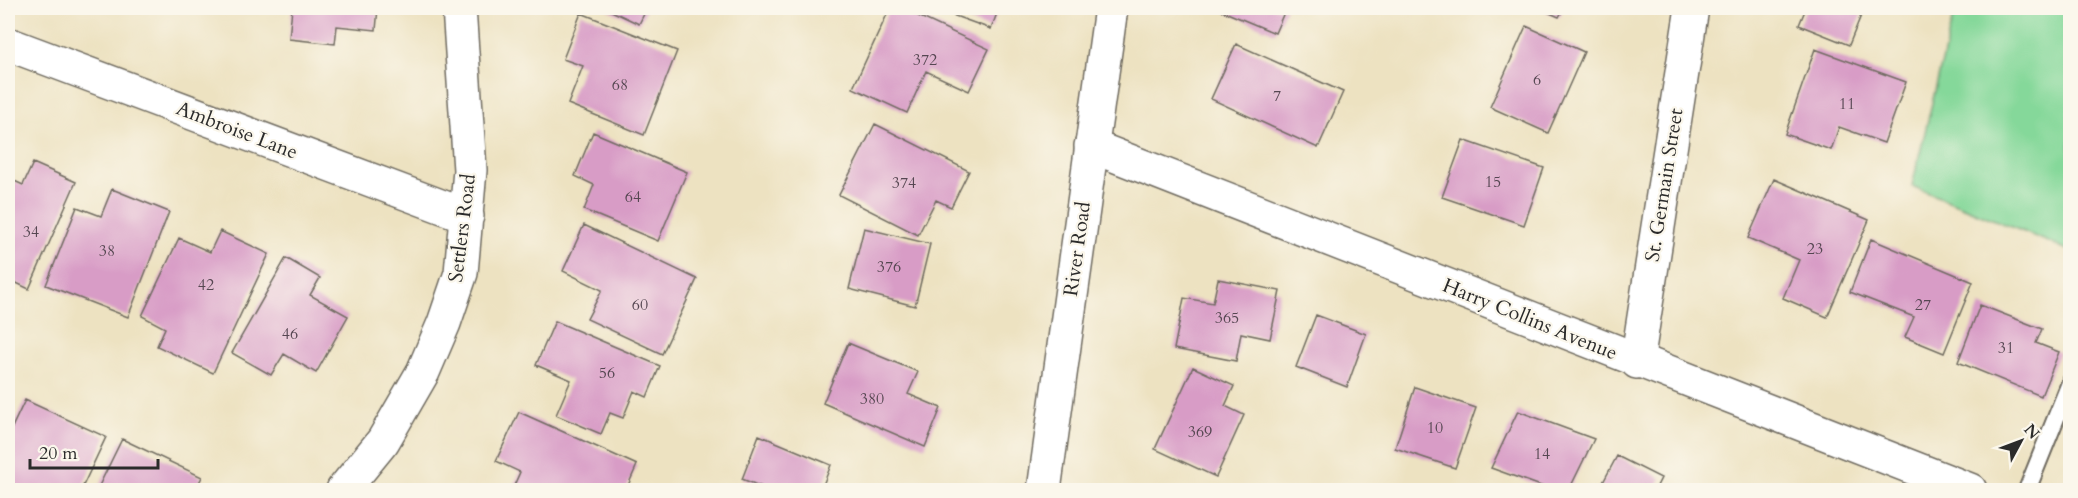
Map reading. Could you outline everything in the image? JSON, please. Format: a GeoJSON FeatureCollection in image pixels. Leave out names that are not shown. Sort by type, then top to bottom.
{"type":"FeatureCollection","features":[{"type":"Feature","properties":{"kind":"street","name":"Settlers Road"},"geometry":{"type":"LineString","coordinates":[[343,490],[383,441],[423,372],[444,323],[461,273],[470,170],[459,8]]}},
{"type":"Feature","properties":{"kind":"street","name":"River Road"},"geometry":{"type":"LineString","coordinates":[[1044,490],[1111,8]]}},
{"type":"Feature","properties":{"kind":"street","name":"St. Germain Street"},"geometry":{"type":"LineString","coordinates":[[1637,362],[1692,8]]}},
{"type":"Feature","properties":{"kind":"street","name":"Ambroise Lane"},"geometry":{"type":"LineString","coordinates":[[8,44],[467,216]]}},
{"type":"Feature","properties":{"kind":"street","name":"Harry Collins Avenue"},"geometry":{"type":"LineString","coordinates":[[1091,146],[1637,362],[1970,490]]}},
{"type":"Feature","properties":{"kind":"lane"},"geometry":{"type":"LineString","coordinates":[[2027,490],[2070,383]]}},
{"type":"Feature","properties":{"kind":"green space"},"geometry":{"type":"Polygon","coordinates":[[[1955,8],[2070,8],[2070,251],[1912,186],[1955,8]]]}},
{"type":"Feature","properties":{"kind":"building"},"geometry":{"type":"Polygon","coordinates":[[[292,8],[378,8],[376,30],[337,26],[335,44],[289,39],[292,8]]]}},
{"type":"Feature","properties":{"kind":"building"},"geometry":{"type":"Polygon","coordinates":[[[605,8],[647,8],[639,24],[605,8]]]}},
{"type":"Feature","properties":{"kind":"building"},"geometry":{"type":"Polygon","coordinates":[[[890,8],[901,8],[989,49],[969,91],[926,71],[907,113],[853,88],[890,8]]]}},
{"type":"Feature","properties":{"kind":"building"},"geometry":{"type":"Polygon","coordinates":[[[933,8],[999,8],[991,29],[933,8]]]}},
{"type":"Feature","properties":{"kind":"building"},"geometry":{"type":"Polygon","coordinates":[[[1221,8],[1286,8],[1275,33],[1220,10],[1221,8]]]}},
{"type":"Feature","properties":{"kind":"building"},"geometry":{"type":"Polygon","coordinates":[[[1538,8],[1564,8],[1559,17],[1538,8]]]}},
{"type":"Feature","properties":{"kind":"building"},"geometry":{"type":"Polygon","coordinates":[[[1806,8],[1864,8],[1849,45],[1799,25],[1806,8]]]}},
{"type":"Feature","properties":{"kind":"building"},"geometry":{"type":"Polygon","coordinates":[[[581,13],[677,51],[644,135],[568,104],[583,66],[563,59],[581,13]]]}},
{"type":"Feature","properties":{"kind":"building"},"geometry":{"type":"Polygon","coordinates":[[[1526,26],[1584,52],[1548,133],[1490,107],[1526,26]]]}},
{"type":"Feature","properties":{"kind":"building"},"geometry":{"type":"Polygon","coordinates":[[[1236,44],[1343,92],[1318,148],[1211,99],[1236,44]]]}},
{"type":"Feature","properties":{"kind":"building"},"geometry":{"type":"Polygon","coordinates":[[[1815,49],[1906,82],[1884,143],[1839,127],[1831,150],[1785,134],[1815,49]]]}},
{"type":"Feature","properties":{"kind":"building"},"geometry":{"type":"Polygon","coordinates":[[[875,124],[969,171],[951,207],[936,200],[918,235],[839,195],[875,124]]]}},
{"type":"Feature","properties":{"kind":"building"},"geometry":{"type":"Polygon","coordinates":[[[593,132],[687,172],[658,241],[584,210],[594,185],[575,176],[593,132]]]}},
{"type":"Feature","properties":{"kind":"building"},"geometry":{"type":"Polygon","coordinates":[[[1463,140],[1544,168],[1524,225],[1442,197],[1463,140]]]}},
{"type":"Feature","properties":{"kind":"building"},"geometry":{"type":"Polygon","coordinates":[[[33,163],[76,182],[29,289],[8,279],[8,178],[23,185],[33,163]]]}},
{"type":"Feature","properties":{"kind":"building"},"geometry":{"type":"Polygon","coordinates":[[[1774,179],[1869,220],[1827,317],[1783,298],[1799,260],[1748,238],[1774,179]]]}},
{"type":"Feature","properties":{"kind":"building"},"geometry":{"type":"Polygon","coordinates":[[[112,189],[169,212],[128,317],[46,285],[77,207],[101,216],[112,189]]]}},
{"type":"Feature","properties":{"kind":"building"},"geometry":{"type":"Polygon","coordinates":[[[584,225],[697,279],[662,354],[587,319],[602,290],[563,271],[584,225]]]}},
{"type":"Feature","properties":{"kind":"building"},"geometry":{"type":"Polygon","coordinates":[[[864,228],[930,244],[915,306],[849,289],[864,228]]]}},
{"type":"Feature","properties":{"kind":"building"},"geometry":{"type":"Polygon","coordinates":[[[220,231],[269,254],[213,373],[157,346],[165,328],[142,316],[179,238],[210,252],[220,231]]]}},
{"type":"Feature","properties":{"kind":"building"},"geometry":{"type":"Polygon","coordinates":[[[1871,239],[1973,282],[1944,353],[1905,337],[1914,317],[1850,292],[1871,239]]]}},
{"type":"Feature","properties":{"kind":"building"},"geometry":{"type":"Polygon","coordinates":[[[286,258],[320,278],[310,295],[348,316],[316,373],[284,354],[271,375],[232,353],[286,258]]]}},
{"type":"Feature","properties":{"kind":"building"},"geometry":{"type":"Polygon","coordinates":[[[1218,279],[1280,291],[1270,339],[1241,333],[1236,361],[1174,349],[1184,298],[1213,303],[1218,279]]]}},
{"type":"Feature","properties":{"kind":"building"},"geometry":{"type":"Polygon","coordinates":[[[1980,305],[2042,329],[2036,343],[2059,352],[2041,396],[1958,362],[1980,305]]]}},
{"type":"Feature","properties":{"kind":"building"},"geometry":{"type":"Polygon","coordinates":[[[1316,315],[1366,334],[1347,387],[1296,367],[1316,315]]]}},
{"type":"Feature","properties":{"kind":"building"},"geometry":{"type":"Polygon","coordinates":[[[555,321],[660,366],[647,397],[634,391],[623,418],[610,413],[601,434],[556,415],[571,380],[536,365],[555,321]]]}},
{"type":"Feature","properties":{"kind":"building"},"geometry":{"type":"Polygon","coordinates":[[[848,343],[918,372],[908,394],[941,408],[925,447],[823,403],[848,343]]]}},
{"type":"Feature","properties":{"kind":"building"},"geometry":{"type":"Polygon","coordinates":[[[1193,367],[1234,386],[1225,406],[1244,415],[1216,477],[1155,449],[1193,367]]]}},
{"type":"Feature","properties":{"kind":"building"},"geometry":{"type":"Polygon","coordinates":[[[1415,387],[1476,408],[1455,468],[1395,448],[1415,387]]]}},
{"type":"Feature","properties":{"kind":"building"},"geometry":{"type":"Polygon","coordinates":[[[25,400],[106,437],[81,490],[8,490],[8,436],[25,400]]]}},
{"type":"Feature","properties":{"kind":"building"},"geometry":{"type":"Polygon","coordinates":[[[1518,411],[1594,439],[1569,490],[1552,490],[1491,468],[1518,411]]]}},
{"type":"Feature","properties":{"kind":"building"},"geometry":{"type":"Polygon","coordinates":[[[519,412],[637,465],[626,490],[512,490],[520,472],[496,461],[519,412]]]}},
{"type":"Feature","properties":{"kind":"building"},"geometry":{"type":"Polygon","coordinates":[[[759,435],[831,465],[821,490],[770,490],[742,479],[759,435]]]}},
{"type":"Feature","properties":{"kind":"building"},"geometry":{"type":"Polygon","coordinates":[[[122,439],[202,477],[195,490],[97,490],[122,439]]]}},
{"type":"Feature","properties":{"kind":"building"},"geometry":{"type":"Polygon","coordinates":[[[1617,456],[1661,478],[1655,490],[1599,490],[1617,456]]]}}]}
